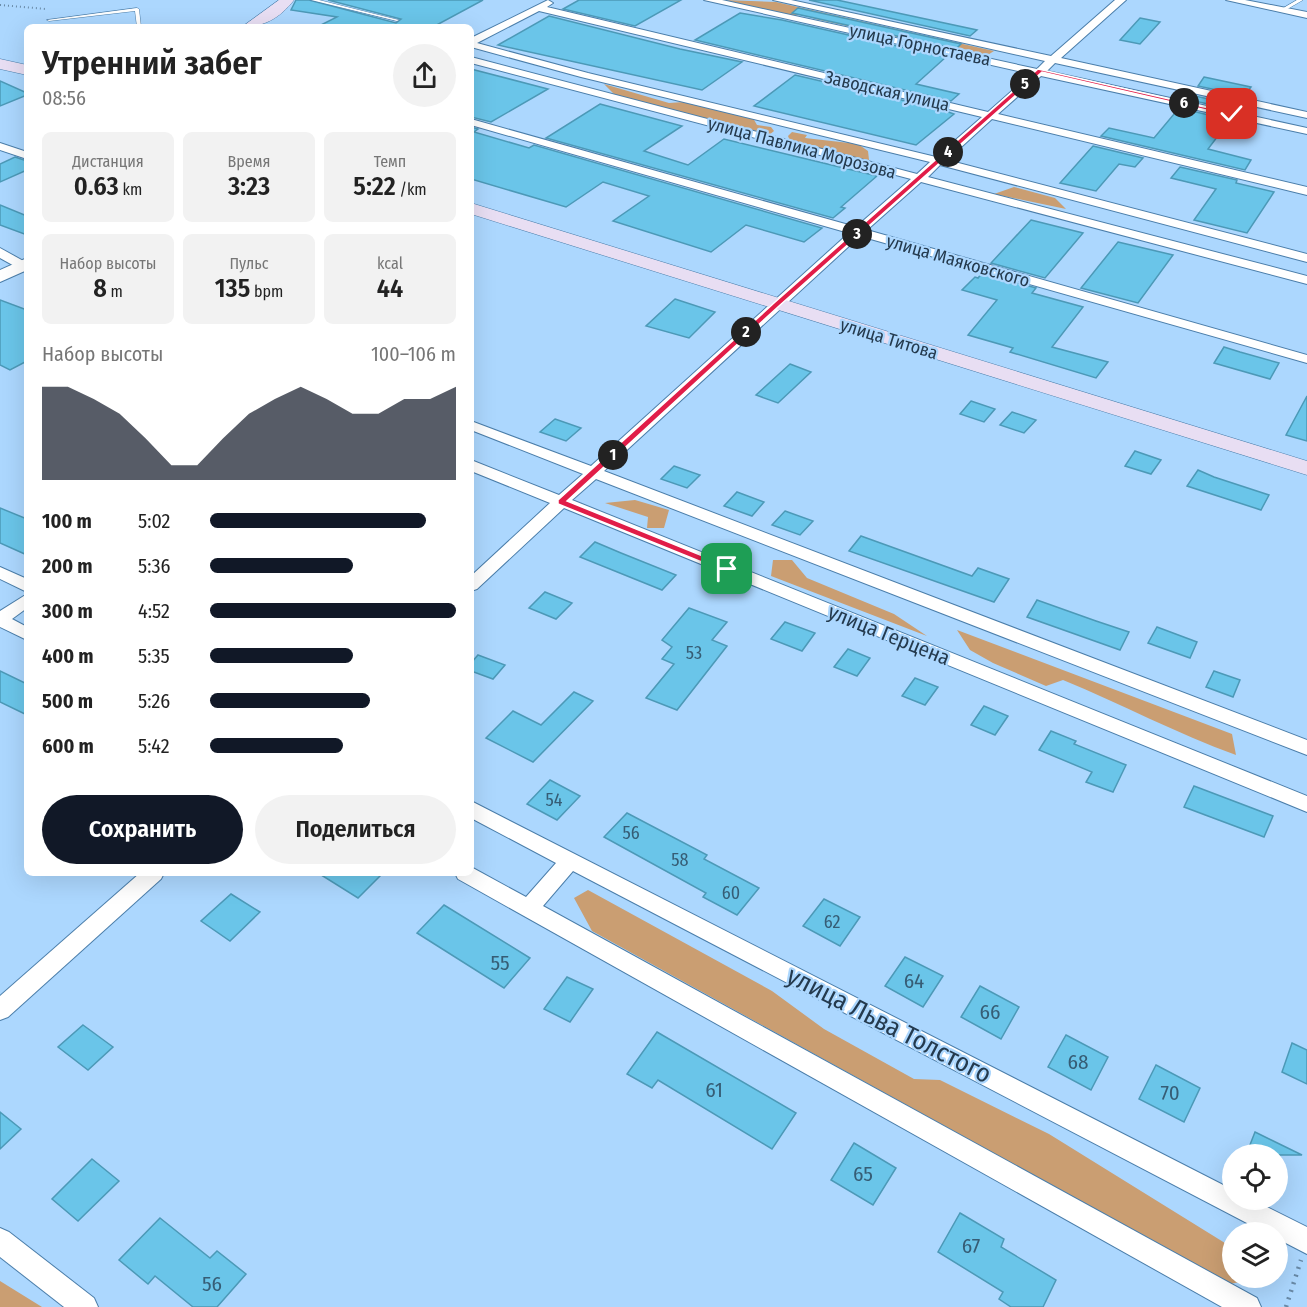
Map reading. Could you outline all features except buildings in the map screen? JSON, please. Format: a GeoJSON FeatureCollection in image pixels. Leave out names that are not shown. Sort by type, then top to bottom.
{"type":"FeatureCollection","features":[{"type":"Feature","properties":{"kind":"main road"},"geometry":{"type":"LineString","coordinates":[[255,24],[273,14],[287,0]]}},
{"type":"Feature","properties":{"kind":"main road"},"geometry":{"type":"LineString","coordinates":[[0,57],[24,58]]}},
{"type":"Feature","properties":{"kind":"main road"},"geometry":{"type":"LineString","coordinates":[[0,64],[24,69]]}},
{"type":"Feature","properties":{"kind":"main road","name":"улица Титова"},"geometry":{"type":"LineString","coordinates":[[474,209],[1307,468]]}},
{"type":"Feature","properties":{"kind":"street"},"geometry":{"type":"LineString","coordinates":[[474,41],[555,0]]}},
{"type":"Feature","properties":{"kind":"street","name":"улица Горностаева"},"geometry":{"type":"LineString","coordinates":[[709,0],[1040,70],[1307,131]]}},
{"type":"Feature","properties":{"kind":"street","name":"улица Горностаева"},"geometry":{"type":"LineString","coordinates":[[778,0],[1307,116]]}},
{"type":"Feature","properties":{"kind":"street"},"geometry":{"type":"LineString","coordinates":[[474,582],[776,304],[1121,0]]}},
{"type":"Feature","properties":{"kind":"street"},"geometry":{"type":"LineString","coordinates":[[1231,0],[1307,15]]}},
{"type":"Feature","properties":{"kind":"street","name":"Заводская улица"},"geometry":{"type":"LineString","coordinates":[[538,8],[1307,191]]}},
{"type":"Feature","properties":{"kind":"street","name":"улица Павлика Морозова"},"geometry":{"type":"LineString","coordinates":[[474,44],[585,75],[938,161],[1307,258]]}},
{"type":"Feature","properties":{"kind":"street","name":"улица Павлика Морозова"},"geometry":{"type":"LineString","coordinates":[[474,61],[1307,280]]}},
{"type":"Feature","properties":{"kind":"street"},"geometry":{"type":"LineString","coordinates":[[1157,97],[1159,82]]}},
{"type":"Feature","properties":{"kind":"street","name":"улица Маяковского"},"geometry":{"type":"LineString","coordinates":[[474,123],[1307,359]]}},
{"type":"Feature","properties":{"kind":"street"},"geometry":{"type":"LineString","coordinates":[[0,146],[24,155]]}},
{"type":"Feature","properties":{"kind":"street"},"geometry":{"type":"LineString","coordinates":[[1206,254],[1209,233]]}},
{"type":"Feature","properties":{"kind":"street"},"geometry":{"type":"LineString","coordinates":[[0,252],[16,270]]}},
{"type":"Feature","properties":{"kind":"street"},"geometry":{"type":"LineString","coordinates":[[474,426],[1307,748]]}},
{"type":"Feature","properties":{"kind":"street","name":"улица Герцена"},"geometry":{"type":"LineString","coordinates":[[474,466],[1307,804]]}},
{"type":"Feature","properties":{"kind":"street"},"geometry":{"type":"LineString","coordinates":[[0,572],[24,584]]}},
{"type":"Feature","properties":{"kind":"street"},"geometry":{"type":"LineString","coordinates":[[24,602],[0,619],[24,632]]}},
{"type":"Feature","properties":{"kind":"street","name":"улица Льва Толстого"},"geometry":{"type":"LineString","coordinates":[[474,811],[1305,1247]]}},
{"type":"Feature","properties":{"kind":"street"},"geometry":{"type":"LineString","coordinates":[[529,908],[570,861]]}},
{"type":"Feature","properties":{"kind":"street"},"geometry":{"type":"LineString","coordinates":[[0,1010],[151,876]]}},
{"type":"Feature","properties":{"kind":"street"},"geometry":{"type":"LineString","coordinates":[[470,876],[1248,1307]]}},
{"type":"Feature","properties":{"kind":"street"},"geometry":{"type":"LineString","coordinates":[[0,1241],[85,1307]]}},
{"type":"Feature","properties":{"kind":"lane"},"geometry":{"type":"LineString","coordinates":[[134,0],[139,24]]}},
{"type":"Feature","properties":{"kind":"lane"},"geometry":{"type":"LineString","coordinates":[[313,0],[397,20]]}},
{"type":"Feature","properties":{"kind":"lane"},"geometry":{"type":"LineString","coordinates":[[1282,10],[1300,0]]}},
{"type":"Feature","properties":{"kind":"lane"},"geometry":{"type":"LineString","coordinates":[[49,20],[137,9]]}},
{"type":"Feature","properties":{"kind":"path"},"geometry":{"type":"LineString","coordinates":[[0,5],[51,9],[49,20]]}},
{"type":"Feature","properties":{"kind":"path"},"geometry":{"type":"LineString","coordinates":[[1286,1307],[1305,1247]]}},
{"type":"Feature","properties":{"kind":"shaded area"},"geometry":{"type":"Polygon","coordinates":[[[725,0],[776,2],[994,51],[986,56],[972,50],[944,47],[815,19],[804,14],[794,16],[725,0]]]}},
{"type":"Feature","properties":{"kind":"shaded area"},"geometry":{"type":"Polygon","coordinates":[[[604,84],[669,103],[684,102],[753,118],[757,125],[771,127],[774,131],[769,135],[616,96],[604,84]]]}},
{"type":"Feature","properties":{"kind":"shaded area"},"geometry":{"type":"Polygon","coordinates":[[[792,132],[807,135],[805,138],[858,144],[868,151],[869,160],[860,161],[790,141],[788,136],[792,132]]]}},
{"type":"Feature","properties":{"kind":"shaded area"},"geometry":{"type":"Polygon","coordinates":[[[1014,187],[1055,198],[1066,209],[994,194],[1014,187]]]}},
{"type":"Feature","properties":{"kind":"shaded area"},"geometry":{"type":"Polygon","coordinates":[[[635,500],[669,510],[664,528],[647,528],[648,517],[605,503],[635,500]]]}},
{"type":"Feature","properties":{"kind":"shaded area"},"geometry":{"type":"Polygon","coordinates":[[[773,560],[792,560],[807,578],[894,614],[927,636],[771,576],[773,560]]]}},
{"type":"Feature","properties":{"kind":"shaded area"},"geometry":{"type":"Polygon","coordinates":[[[957,630],[1232,734],[1236,755],[1192,738],[1063,680],[1046,686],[993,663],[970,650],[957,630]]]}},
{"type":"Feature","properties":{"kind":"shaded area"},"geometry":{"type":"Polygon","coordinates":[[[588,890],[772,991],[824,1029],[914,1079],[940,1080],[1049,1134],[1222,1241],[1222,1280],[592,931],[574,898],[588,890]]]}},
{"type":"Feature","properties":{"kind":"shaded area"},"geometry":{"type":"Polygon","coordinates":[[[0,1281],[42,1307],[0,1307],[0,1281]]]}},
{"type":"Feature","properties":{"kind":"route"},"geometry":{"type":"LineString","coordinates":[[727,569],[561,502],[776,304],[1040,70],[1232,114]]}}]}
